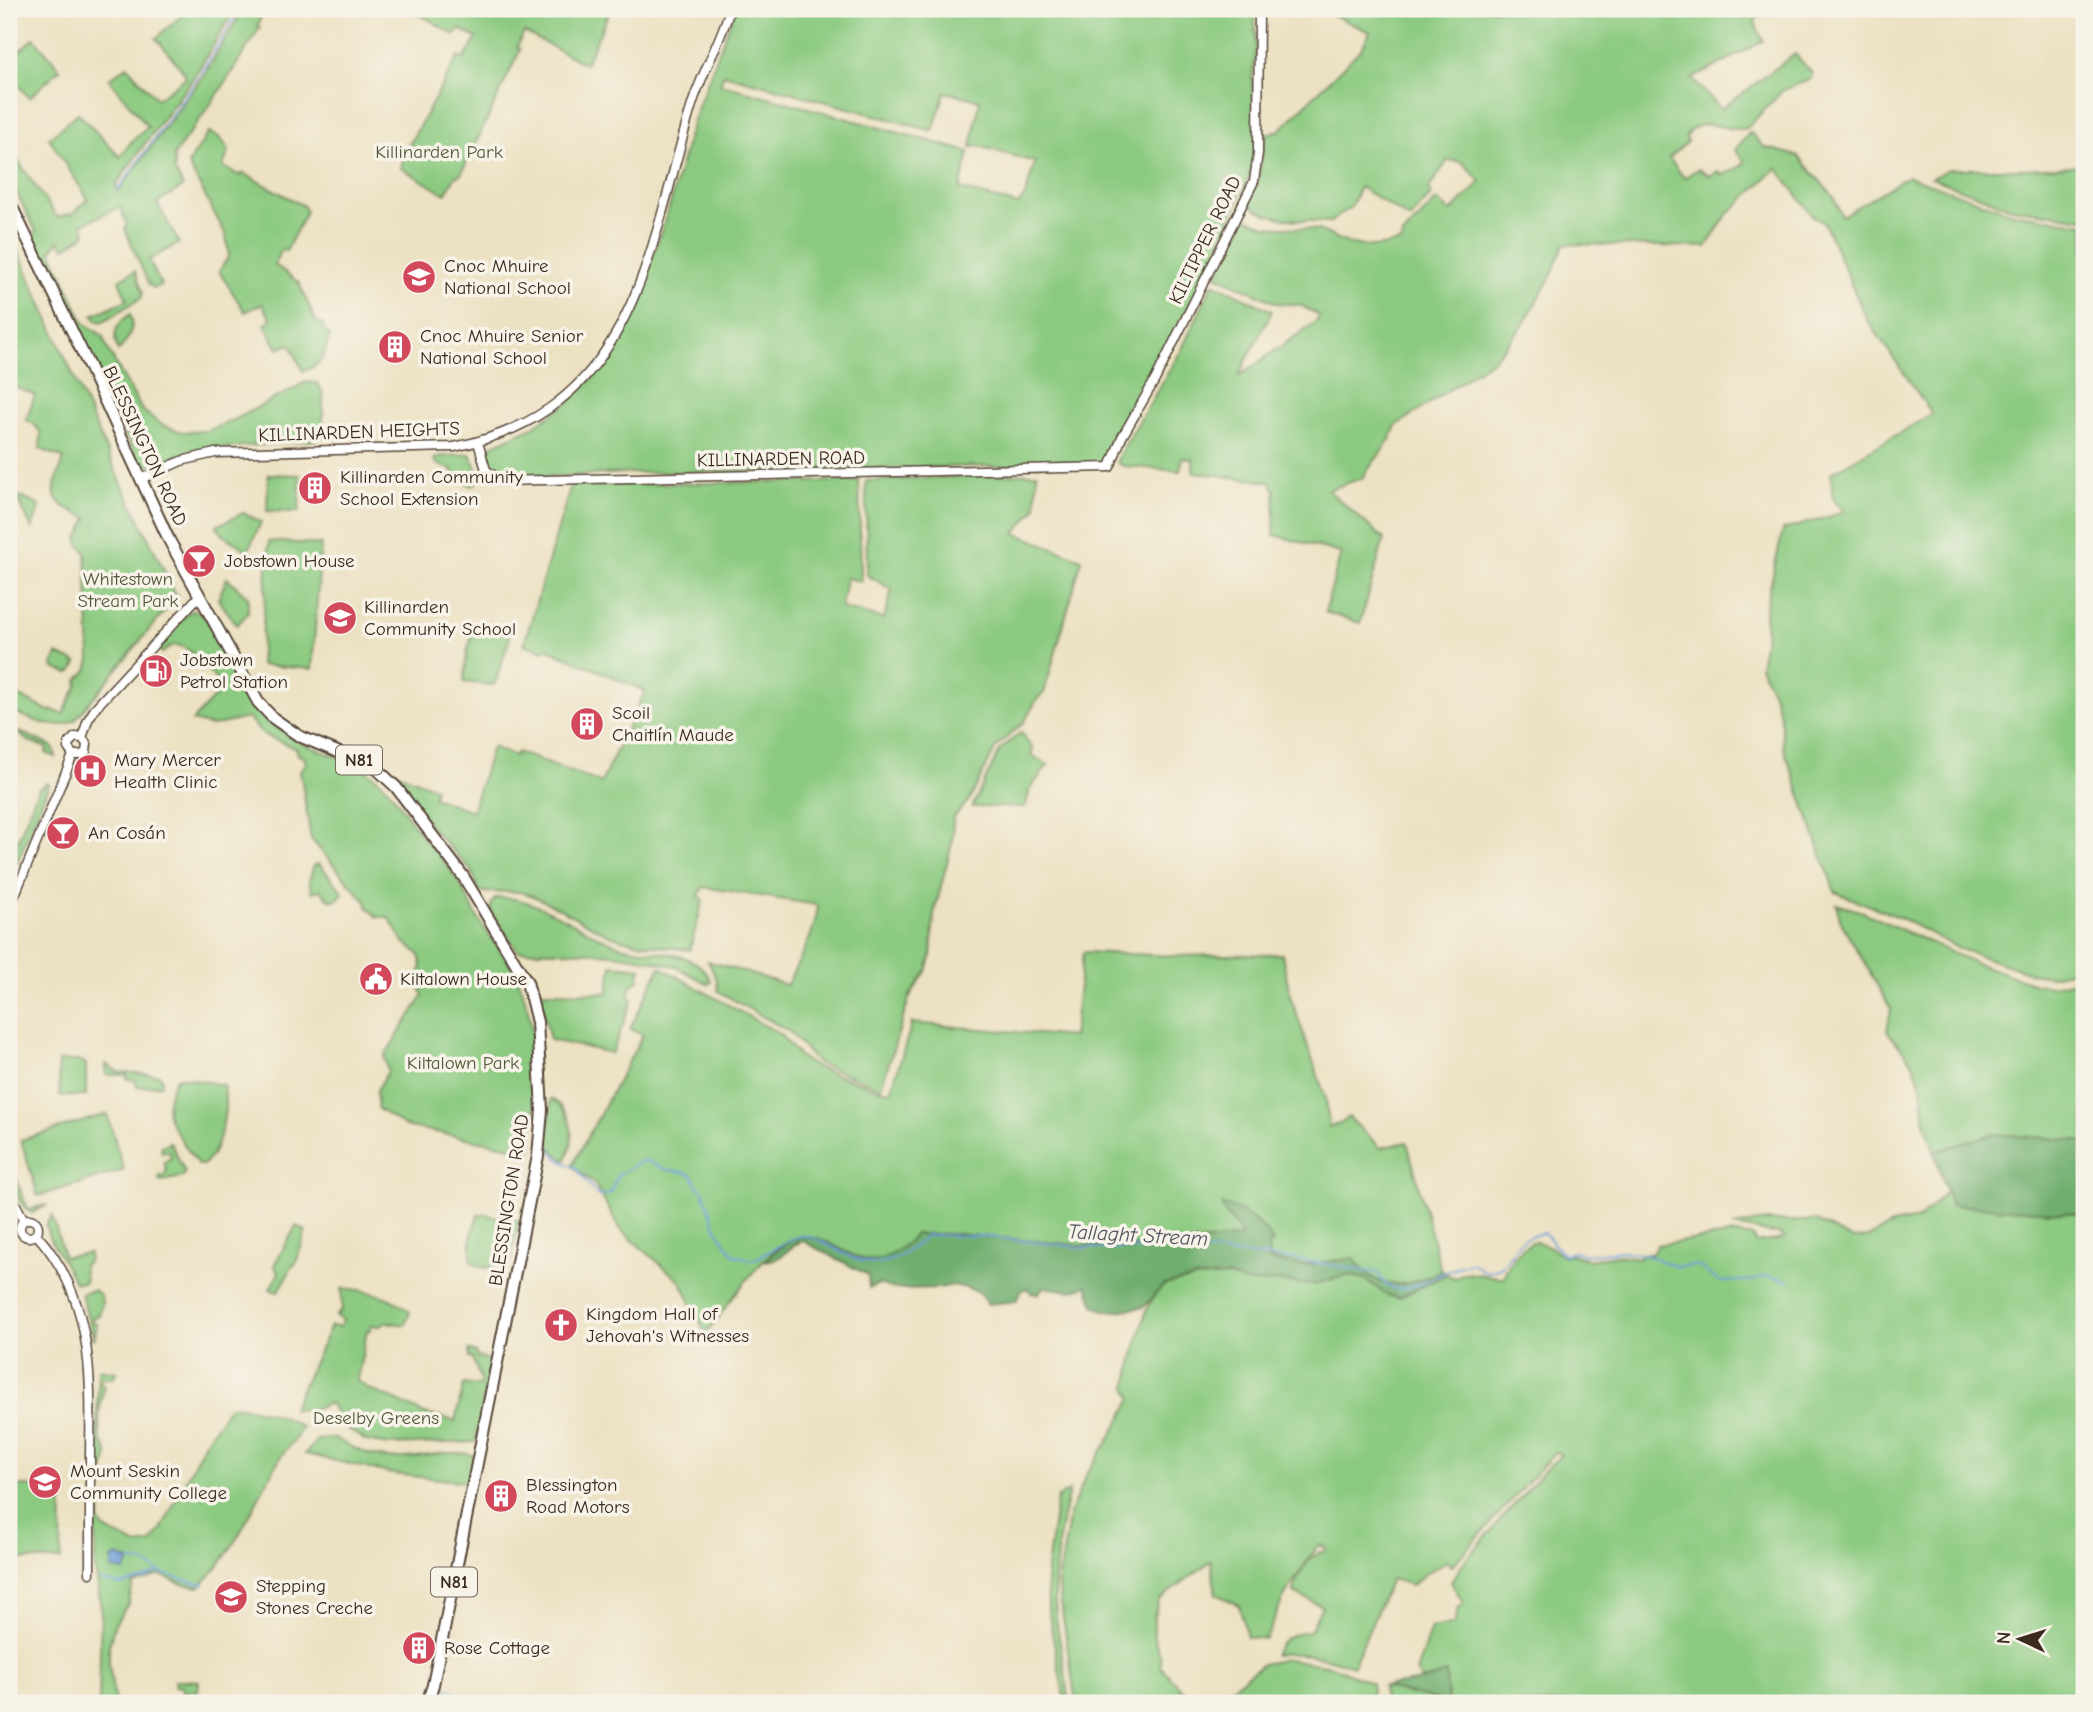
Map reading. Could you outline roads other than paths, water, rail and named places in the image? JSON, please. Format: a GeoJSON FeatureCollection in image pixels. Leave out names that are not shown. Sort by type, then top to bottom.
{"type":"FeatureCollection","features":[{"type":"Feature","properties":{"kind":"main road","name":"BLESSINGTON ROAD"},"geometry":{"type":"LineString","coordinates":[[9,201],[199,596],[252,691],[273,718],[299,736],[376,768],[396,788],[463,876],[527,982],[537,1022],[542,1110],[538,1156],[468,1515],[427,1703]]}},
{"type":"Feature","properties":{"kind":"street","name":"KILLINARDEN HEIGHTS"},"geometry":{"type":"LineString","coordinates":[[141,479],[181,461],[215,453],[426,449],[478,442],[511,431],[552,407],[596,365],[623,323],[657,228],[692,104],[730,9]]}},
{"type":"Feature","properties":{"kind":"street","name":"KILTIPPER ROAD"},"geometry":{"type":"LineString","coordinates":[[1110,467],[1122,438],[1155,380],[1254,181],[1258,153],[1259,9]]}},
{"type":"Feature","properties":{"kind":"street","name":"KILLINARDEN ROAD"},"geometry":{"type":"LineString","coordinates":[[478,442],[486,470],[500,481],[1110,467]]}},
{"type":"Feature","properties":{"kind":"street"},"geometry":{"type":"LineString","coordinates":[[82,738],[96,707],[199,596]]}},
{"type":"Feature","properties":{"kind":"street"},"geometry":{"type":"LineString","coordinates":[[75,737],[82,738],[87,744],[86,752],[79,756],[73,755],[68,748],[69,743],[75,737]]}},
{"type":"Feature","properties":{"kind":"street"},"geometry":{"type":"LineString","coordinates":[[9,909],[73,755]]}},
{"type":"Feature","properties":{"kind":"street"},"geometry":{"type":"LineString","coordinates":[[9,1192],[24,1220]]}},
{"type":"Feature","properties":{"kind":"street"},"geometry":{"type":"LineString","coordinates":[[24,1220],[32,1220],[38,1228],[36,1234],[30,1238],[22,1235],[20,1227],[24,1220]]}},
{"type":"Feature","properties":{"kind":"street"},"geometry":{"type":"LineString","coordinates":[[36,1234],[53,1256],[77,1305],[88,1345],[90,1573]]}},
{"type":"Feature","properties":{"kind":"water"},"geometry":{"type":"Polygon","coordinates":[[[117,1556],[130,1561],[124,1571],[112,1569],[112,1558],[117,1556]]]}},
{"type":"Feature","properties":{"kind":"waterway"},"geometry":{"type":"LineString","coordinates":[[118,190],[204,69],[239,9]]}},
{"type":"Feature","properties":{"kind":"waterway","name":"Tallaght Stream"},"geometry":{"type":"LineString","coordinates":[[547,1146],[560,1160],[576,1168],[598,1196],[610,1194],[618,1175],[642,1161],[692,1175],[703,1191],[717,1230],[734,1255],[753,1260],[801,1236],[815,1238],[854,1258],[877,1263],[897,1258],[927,1235],[980,1236],[1088,1248],[1181,1249],[1294,1259],[1378,1273],[1386,1284],[1398,1289],[1416,1285],[1472,1263],[1485,1272],[1492,1271],[1505,1263],[1523,1240],[1544,1233],[1564,1255],[1576,1251],[1583,1255],[1622,1251],[1646,1255],[1678,1267],[1697,1265],[1719,1282],[1757,1280],[1764,1276],[1787,1280]]}},
{"type":"Feature","properties":{"kind":"waterway"},"geometry":{"type":"LineString","coordinates":[[130,1561],[144,1563],[158,1571]]}},
{"type":"Feature","properties":{"kind":"waterway"},"geometry":{"type":"LineString","coordinates":[[100,1580],[120,1585],[145,1579],[159,1572],[204,1584]]}},
{"type":"Feature","properties":{"kind":"waterway"},"geometry":{"type":"LineString","coordinates":[[441,1685],[479,1703]]}},
{"type":"Feature","properties":{"kind":"place","name":"Cnoc Mhuire National School"},"geometry":{"type":"Point","coordinates":[419,277]}},
{"type":"Feature","properties":{"kind":"place","name":"Cnoc Mhuire Senior National School"},"geometry":{"type":"Point","coordinates":[395,347]}},
{"type":"Feature","properties":{"kind":"place","name":"Killinarden Community School Extension"},"geometry":{"type":"Point","coordinates":[315,488]}},
{"type":"Feature","properties":{"kind":"place","name":"Jobstown House"},"geometry":{"type":"Point","coordinates":[199,561]}},
{"type":"Feature","properties":{"kind":"place","name":"Killinarden Community School"},"geometry":{"type":"Point","coordinates":[340,618]}},
{"type":"Feature","properties":{"kind":"place","name":"Jobstown Petrol Station"},"geometry":{"type":"Point","coordinates":[156,671]}},
{"type":"Feature","properties":{"kind":"place","name":"Scoil Chaitlín Maude"},"geometry":{"type":"Point","coordinates":[587,724]}},
{"type":"Feature","properties":{"kind":"place","name":"Mary Mercer Health Clinic"},"geometry":{"type":"Point","coordinates":[90,771]}},
{"type":"Feature","properties":{"kind":"place","name":"An Cosán"},"geometry":{"type":"Point","coordinates":[63,833]}},
{"type":"Feature","properties":{"kind":"place","name":"Kiltalown House"},"geometry":{"type":"Point","coordinates":[376,979]}},
{"type":"Feature","properties":{"kind":"place","name":"Kingdom Hall of Jehovah's Witnesses"},"geometry":{"type":"Point","coordinates":[561,1325]}},
{"type":"Feature","properties":{"kind":"place","name":"Mount Seskin Community College"},"geometry":{"type":"Point","coordinates":[45,1482]}},
{"type":"Feature","properties":{"kind":"place","name":"Blessington Road Motors"},"geometry":{"type":"Point","coordinates":[501,1496]}},
{"type":"Feature","properties":{"kind":"place","name":"Stepping Stones Creche"},"geometry":{"type":"Point","coordinates":[231,1597]}},
{"type":"Feature","properties":{"kind":"place","name":"Rose Cottage"},"geometry":{"type":"Point","coordinates":[419,1648]}},
{"type":"Feature","properties":{"kind":"park label","name":"Killinarden Park"},"geometry":{"type":"Point","coordinates":[439,152]}},
{"type":"Feature","properties":{"kind":"park label","name":"Whitestown Stream Park"},"geometry":{"type":"Point","coordinates":[128,590]}},
{"type":"Feature","properties":{"kind":"park label","name":"Kiltalown Park"},"geometry":{"type":"Point","coordinates":[463,1063]}},
{"type":"Feature","properties":{"kind":"park label","name":"Deselby Greens"},"geometry":{"type":"Point","coordinates":[376,1418]}}]}
